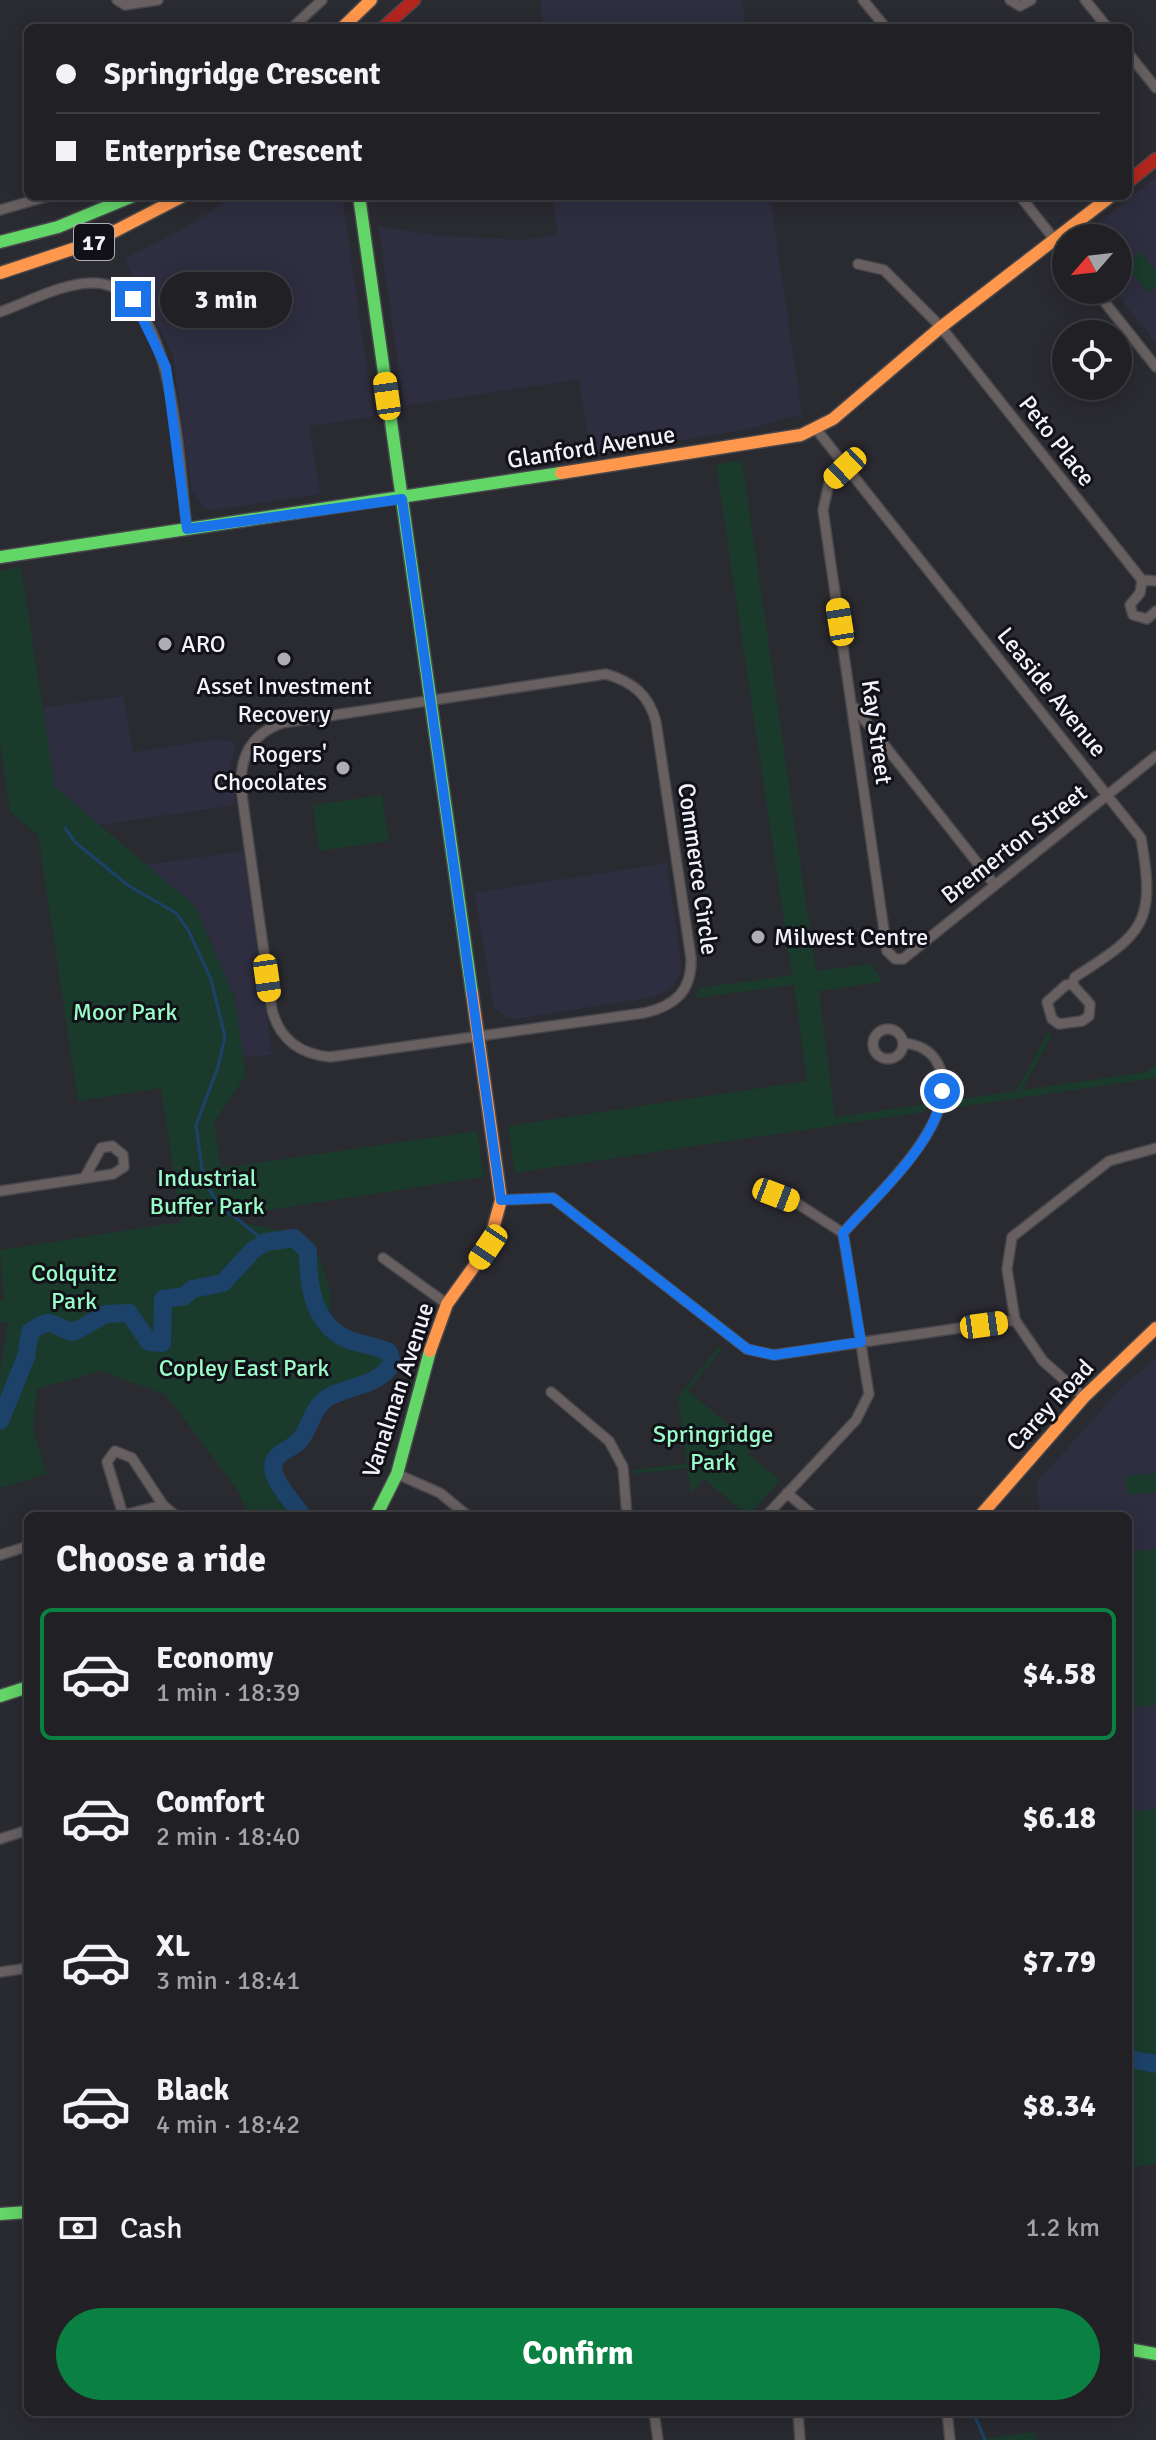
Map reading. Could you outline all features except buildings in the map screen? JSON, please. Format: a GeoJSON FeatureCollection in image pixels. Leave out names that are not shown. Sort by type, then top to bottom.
{"type":"FeatureCollection","features":[{"type":"Feature","properties":{"kind":"main road"},"geometry":{"type":"LineString","coordinates":[[346,24],[371,0]]}},
{"type":"Feature","properties":{"kind":"main road"},"geometry":{"type":"LineString","coordinates":[[387,24],[414,0]]}},
{"type":"Feature","properties":{"kind":"main road"},"geometry":{"type":"LineString","coordinates":[[403,24],[427,0]]}},
{"type":"Feature","properties":{"kind":"main road"},"geometry":{"type":"LineString","coordinates":[[1132,179],[1156,159]]}},
{"type":"Feature","properties":{"kind":"main road","name":"17"},"geometry":{"type":"LineString","coordinates":[[0,242],[58,227],[123,200]]}},
{"type":"Feature","properties":{"kind":"main road","name":"17"},"geometry":{"type":"LineString","coordinates":[[0,273],[68,253],[126,228],[176,200]]}},
{"type":"Feature","properties":{"kind":"main road"},"geometry":{"type":"LineString","coordinates":[[68,253],[114,242],[190,200]]}},
{"type":"Feature","properties":{"kind":"main road","name":"Vanalman Avenue"},"geometry":{"type":"LineString","coordinates":[[360,200],[501,1200],[488,1247],[447,1304],[423,1370],[397,1474],[378,1512]]}},
{"type":"Feature","properties":{"kind":"main road","name":"Glanford Avenue"},"geometry":{"type":"LineString","coordinates":[[1075,224],[1106,200]]}},
{"type":"Feature","properties":{"kind":"main road","name":"Glanford Avenue"},"geometry":{"type":"LineString","coordinates":[[0,557],[775,441],[816,429],[941,327],[1052,242]]}},
{"type":"Feature","properties":{"kind":"main road","name":"Carey Road"},"geometry":{"type":"LineString","coordinates":[[983,1512],[1084,1397],[1156,1328]]}},
{"type":"Feature","properties":{"kind":"main road"},"geometry":{"type":"LineString","coordinates":[[0,1696],[24,1688]]}},
{"type":"Feature","properties":{"kind":"main road"},"geometry":{"type":"LineString","coordinates":[[0,2214],[24,2212]]}},
{"type":"Feature","properties":{"kind":"main road"},"geometry":{"type":"LineString","coordinates":[[1132,2350],[1156,2354]]}},
{"type":"Feature","properties":{"kind":"street"},"geometry":{"type":"LineString","coordinates":[[117,0],[125,5],[158,0]]}},
{"type":"Feature","properties":{"kind":"street"},"geometry":{"type":"LineString","coordinates":[[296,24],[322,0]]}},
{"type":"Feature","properties":{"kind":"street"},"geometry":{"type":"LineString","coordinates":[[863,0],[883,24]]}},
{"type":"Feature","properties":{"kind":"street"},"geometry":{"type":"LineString","coordinates":[[1010,0],[1020,6],[1031,0]]}},
{"type":"Feature","properties":{"kind":"street"},"geometry":{"type":"LineString","coordinates":[[1085,0],[1105,24]]}},
{"type":"Feature","properties":{"kind":"street"},"geometry":{"type":"LineString","coordinates":[[1132,58],[1156,88]]}},
{"type":"Feature","properties":{"kind":"street"},"geometry":{"type":"LineString","coordinates":[[0,210],[35,200]]}},
{"type":"Feature","properties":{"kind":"street"},"geometry":{"type":"LineString","coordinates":[[1023,200],[1052,236]]}},
{"type":"Feature","properties":{"kind":"street","name":"Peto Place"},"geometry":{"type":"LineString","coordinates":[[858,264],[884,270],[941,327],[1142,580]]}},
{"type":"Feature","properties":{"kind":"street"},"geometry":{"type":"LineString","coordinates":[[0,312],[91,282],[114,286],[133,299],[166,367],[187,529]]}},
{"type":"Feature","properties":{"kind":"street"},"geometry":{"type":"LineString","coordinates":[[1106,304],[1156,367]]}},
{"type":"Feature","properties":{"kind":"street","name":"Leaside Avenue"},"geometry":{"type":"LineString","coordinates":[[816,429],[1141,838],[1154,883],[1144,917],[1135,933],[1116,952],[1075,977],[1072,984]]}},
{"type":"Feature","properties":{"kind":"street","name":"Kay Street"},"geometry":{"type":"LineString","coordinates":[[845,468],[829,483],[823,510],[887,951],[895,959]]}},
{"type":"Feature","properties":{"kind":"street"},"geometry":{"type":"LineString","coordinates":[[1156,581],[1142,580],[1140,593],[1131,601],[1130,611],[1143,620],[1156,611]]}},
{"type":"Feature","properties":{"kind":"street","name":"Commerce Circle"},"geometry":{"type":"LineString","coordinates":[[606,674],[634,686],[646,697],[656,722],[692,970],[683,993],[666,1008],[339,1056],[316,1056],[291,1044],[275,1022],[272,1010],[241,788],[240,772],[248,748],[268,728],[282,723],[431,700],[606,674]]}},
{"type":"Feature","properties":{"kind":"street"},"geometry":{"type":"LineString","coordinates":[[853,706],[994,884]]}},
{"type":"Feature","properties":{"kind":"street","name":"Bremerton Street"},"geometry":{"type":"LineString","coordinates":[[895,959],[903,959],[1156,756]]}},
{"type":"Feature","properties":{"kind":"street","name":"Leaside Avenue"},"geometry":{"type":"LineString","coordinates":[[1072,984],[1090,1004],[1089,1016],[1082,1021],[1059,1024],[1052,1019],[1047,1002],[1066,985],[1072,984]]}},
{"type":"Feature","properties":{"kind":"street"},"geometry":{"type":"LineString","coordinates":[[843,1233],[911,1156],[937,1120],[942,1076],[934,1057],[913,1044],[903,1043]]}},
{"type":"Feature","properties":{"kind":"street"},"geometry":{"type":"LineString","coordinates":[[0,1191],[85,1177],[120,1171],[125,1162],[123,1155],[112,1146],[101,1148],[85,1177]]}},
{"type":"Feature","properties":{"kind":"street"},"geometry":{"type":"LineString","coordinates":[[1084,1397],[1043,1361],[1015,1320],[1007,1269],[1012,1237],[1109,1161],[1156,1148]]}},
{"type":"Feature","properties":{"kind":"street"},"geometry":{"type":"LineString","coordinates":[[770,1512],[856,1420],[869,1394],[843,1233],[795,1202],[776,1195]]}},
{"type":"Feature","properties":{"kind":"street"},"geometry":{"type":"LineString","coordinates":[[501,1200],[553,1198],[747,1349],[774,1355],[1015,1320]]}},
{"type":"Feature","properties":{"kind":"street"},"geometry":{"type":"LineString","coordinates":[[383,1258],[447,1304]]}},
{"type":"Feature","properties":{"kind":"street"},"geometry":{"type":"LineString","coordinates":[[551,1392],[609,1441],[623,1467],[627,1512]]}},
{"type":"Feature","properties":{"kind":"street"},"geometry":{"type":"LineString","coordinates":[[120,1512],[107,1462],[115,1451],[132,1458],[163,1505],[171,1512]]}},
{"type":"Feature","properties":{"kind":"street"},"geometry":{"type":"LineString","coordinates":[[397,1474],[440,1493],[463,1512]]}},
{"type":"Feature","properties":{"kind":"street"},"geometry":{"type":"LineString","coordinates":[[787,1493],[809,1512]]}},
{"type":"Feature","properties":{"kind":"street"},"geometry":{"type":"LineString","coordinates":[[134,1512],[163,1505]]}},
{"type":"Feature","properties":{"kind":"street"},"geometry":{"type":"LineString","coordinates":[[0,1555],[24,1547]]}},
{"type":"Feature","properties":{"kind":"street"},"geometry":{"type":"LineString","coordinates":[[0,1839],[24,1831]]}},
{"type":"Feature","properties":{"kind":"street"},"geometry":{"type":"LineString","coordinates":[[0,1972],[24,1969]]}},
{"type":"Feature","properties":{"kind":"street"},"geometry":{"type":"LineString","coordinates":[[655,2416],[658,2440]]}},
{"type":"Feature","properties":{"kind":"street"},"geometry":{"type":"LineString","coordinates":[[798,2416],[800,2440]]}},
{"type":"Feature","properties":{"kind":"street"},"geometry":{"type":"LineString","coordinates":[[947,2416],[950,2440]]}},
{"type":"Feature","properties":{"kind":"shaded area"},"geometry":{"type":"Polygon","coordinates":[[[540,0],[742,0],[745,24],[543,24],[540,0]]]}},
{"type":"Feature","properties":{"kind":"shaded area"},"geometry":{"type":"Polygon","coordinates":[[[1156,177],[1156,343],[1125,304],[1132,304],[1132,224],[1097,224],[1127,200],[1132,200],[1132,196],[1156,177]]]}},
{"type":"Feature","properties":{"kind":"shaded area"},"geometry":{"type":"Polygon","coordinates":[[[227,200],[343,200],[374,416],[310,426],[320,494],[214,510],[203,507],[192,492],[173,356],[124,259],[187,227],[227,200]]]}},
{"type":"Feature","properties":{"kind":"shaded area"},"geometry":{"type":"Polygon","coordinates":[[[553,200],[771,200],[802,414],[745,430],[590,454],[579,379],[404,406],[378,226],[441,236],[523,240],[558,235],[553,200]]]}},
{"type":"Feature","properties":{"kind":"shaded area"},"geometry":{"type":"Polygon","coordinates":[[[124,696],[133,752],[220,739],[236,743],[231,765],[236,805],[98,825],[55,787],[42,708],[124,696]]]}},
{"type":"Feature","properties":{"kind":"shaded area"},"geometry":{"type":"Polygon","coordinates":[[[243,851],[272,1055],[243,1057],[235,999],[195,906],[146,865],[243,851]]]}},
{"type":"Feature","properties":{"kind":"shaded area"},"geometry":{"type":"Polygon","coordinates":[[[667,863],[681,962],[681,973],[671,988],[653,997],[516,1019],[508,1018],[494,1009],[474,893],[667,863]]]}},
{"type":"Feature","properties":{"kind":"shaded area"},"geometry":{"type":"Polygon","coordinates":[[[1156,1358],[1156,1809],[1132,1812],[1132,1512],[1040,1512],[1036,1483],[1124,1385],[1156,1358]]]}},
{"type":"Feature","properties":{"kind":"green space"},"geometry":{"type":"Polygon","coordinates":[[[1140,252],[1156,272],[1156,287],[1148,293],[1132,273],[1132,258],[1140,252]]]}},
{"type":"Feature","properties":{"kind":"green space"},"geometry":{"type":"Polygon","coordinates":[[[742,460],[816,971],[872,964],[882,982],[819,991],[835,1117],[928,1104],[924,1112],[515,1173],[508,1126],[807,1081],[794,985],[695,998],[699,988],[792,975],[716,464],[742,460]]]}},
{"type":"Feature","properties":{"kind":"green space"},"geometry":{"type":"Polygon","coordinates":[[[21,567],[55,787],[195,906],[235,999],[246,1075],[214,1122],[221,1168],[477,1131],[484,1177],[229,1216],[239,1222],[303,1235],[320,1259],[331,1294],[330,1318],[367,1340],[380,1352],[380,1373],[338,1388],[317,1402],[302,1422],[298,1436],[278,1454],[277,1470],[302,1512],[247,1512],[238,1491],[166,1395],[101,1371],[37,1389],[33,1430],[47,1474],[0,1488],[0,1373],[8,1322],[0,1323],[0,1301],[4,1300],[0,1250],[181,1222],[161,1088],[78,1101],[38,835],[10,812],[0,742],[0,571],[21,567]]]}},
{"type":"Feature","properties":{"kind":"green space"},"geometry":{"type":"Polygon","coordinates":[[[382,795],[389,841],[319,851],[313,805],[382,795]]]}},
{"type":"Feature","properties":{"kind":"green space"},"geometry":{"type":"Polygon","coordinates":[[[1049,1031],[1051,1037],[1022,1090],[1147,1072],[1156,1064],[1156,1078],[952,1108],[954,1100],[1016,1091],[1049,1031]]]}},
{"type":"Feature","properties":{"kind":"green space","name":"Springridge Park"},"geometry":{"type":"Polygon","coordinates":[[[719,1346],[722,1349],[688,1391],[742,1435],[740,1438],[752,1449],[748,1454],[780,1480],[752,1512],[743,1512],[704,1479],[691,1493],[687,1468],[633,1474],[633,1470],[687,1464],[678,1397],[719,1346]]]}},
{"type":"Feature","properties":{"kind":"green space"},"geometry":{"type":"Polygon","coordinates":[[[1156,1473],[1156,1492],[1128,1495],[1125,1476],[1156,1473]]]}},
{"type":"Feature","properties":{"kind":"green space"},"geometry":{"type":"Polygon","coordinates":[[[1156,1549],[1156,1705],[1132,1708],[1132,1552],[1156,1549]]]}},
{"type":"Feature","properties":{"kind":"green space"},"geometry":{"type":"Polygon","coordinates":[[[1156,1809],[1156,2164],[1132,2167],[1132,1812],[1156,1809]]]}},
{"type":"Feature","properties":{"kind":"green space"},"geometry":{"type":"Polygon","coordinates":[[[1036,2432],[1037,2440],[973,2440],[1036,2432]]]}},
{"type":"Feature","properties":{"kind":"waterway"},"geometry":{"type":"LineString","coordinates":[[65,828],[76,843],[129,886],[176,913],[188,930],[211,979],[225,1037],[218,1067],[196,1125],[203,1177],[217,1203],[266,1242]]}},
{"type":"Feature","properties":{"kind":"waterway"},"geometry":{"type":"LineString","coordinates":[[0,1421],[26,1357],[30,1332],[38,1326],[49,1323],[74,1332],[106,1314],[129,1313],[149,1342],[162,1343],[163,1299],[185,1296],[192,1289],[223,1283],[252,1251],[266,1242],[294,1238],[308,1251],[309,1278],[321,1316],[339,1335],[389,1352],[392,1363],[379,1377],[322,1402],[301,1439],[276,1458],[274,1472],[299,1512]]}},
{"type":"Feature","properties":{"kind":"waterway"},"geometry":{"type":"LineString","coordinates":[[1132,2059],[1156,2064]]}},
{"type":"Feature","properties":{"kind":"waterway"},"geometry":{"type":"LineString","coordinates":[[975,2416],[985,2440]]}},
{"type":"Feature","properties":{"kind":"traffic: fast"},"geometry":{"type":"LineString","coordinates":[[0,242],[58,227],[123,200]]}},
{"type":"Feature","properties":{"kind":"traffic: fast"},"geometry":{"type":"LineString","coordinates":[[360,200],[472,993]]}},
{"type":"Feature","properties":{"kind":"traffic: fast"},"geometry":{"type":"LineString","coordinates":[[0,557],[561,473]]}},
{"type":"Feature","properties":{"kind":"traffic: fast"},"geometry":{"type":"LineString","coordinates":[[378,1512],[397,1474],[430,1351]]}},
{"type":"Feature","properties":{"kind":"traffic: fast"},"geometry":{"type":"LineString","coordinates":[[0,1696],[24,1688]]}},
{"type":"Feature","properties":{"kind":"traffic: fast"},"geometry":{"type":"LineString","coordinates":[[0,2214],[24,2212]]}},
{"type":"Feature","properties":{"kind":"traffic: fast"},"geometry":{"type":"LineString","coordinates":[[1132,2350],[1156,2354]]}},
{"type":"Feature","properties":{"kind":"traffic: slow"},"geometry":{"type":"LineString","coordinates":[[346,24],[371,0]]}},
{"type":"Feature","properties":{"kind":"traffic: slow"},"geometry":{"type":"LineString","coordinates":[[0,273],[94,242],[175,200]]}},
{"type":"Feature","properties":{"kind":"traffic: slow"},"geometry":{"type":"LineString","coordinates":[[561,473],[801,435],[833,419],[941,327],[1106,200]]}},
{"type":"Feature","properties":{"kind":"traffic: slow"},"geometry":{"type":"LineString","coordinates":[[430,1351],[447,1304],[488,1247],[501,1200],[472,993]]}},
{"type":"Feature","properties":{"kind":"traffic: slow"},"geometry":{"type":"LineString","coordinates":[[983,1512],[1084,1397],[1156,1328]]}},
{"type":"Feature","properties":{"kind":"traffic: jam"},"geometry":{"type":"LineString","coordinates":[[387,24],[414,0]]}},
{"type":"Feature","properties":{"kind":"traffic: jam"},"geometry":{"type":"LineString","coordinates":[[1132,179],[1156,159]]}},
{"type":"Feature","properties":{"kind":"place","name":"ARO"},"geometry":{"type":"Point","coordinates":[165,644]}},
{"type":"Feature","properties":{"kind":"place","name":"Asset Investment Recovery"},"geometry":{"type":"Point","coordinates":[284,659]}},
{"type":"Feature","properties":{"kind":"place","name":"Rogers' Chocolates"},"geometry":{"type":"Point","coordinates":[343,768]}},
{"type":"Feature","properties":{"kind":"place","name":"Milwest Centre"},"geometry":{"type":"Point","coordinates":[758,937]}},
{"type":"Feature","properties":{"kind":"route"},"geometry":{"type":"LineString","coordinates":[[133,299],[166,367],[187,529],[402,499],[488,1089],[501,1200],[553,1198],[747,1349],[774,1355],[861,1342],[843,1233],[911,1156],[937,1120],[942,1091]]}},
{"type":"Feature","properties":{"kind":"park label","name":"Moor Park"},"geometry":{"type":"Point","coordinates":[125,1012]}},
{"type":"Feature","properties":{"kind":"park label","name":"Industrial Buffer Park"},"geometry":{"type":"Point","coordinates":[207,1192]}},
{"type":"Feature","properties":{"kind":"park label","name":"Colquitz Park"},"geometry":{"type":"Point","coordinates":[74,1287]}},
{"type":"Feature","properties":{"kind":"park label","name":"Copley East Park"},"geometry":{"type":"Point","coordinates":[244,1368]}}]}
